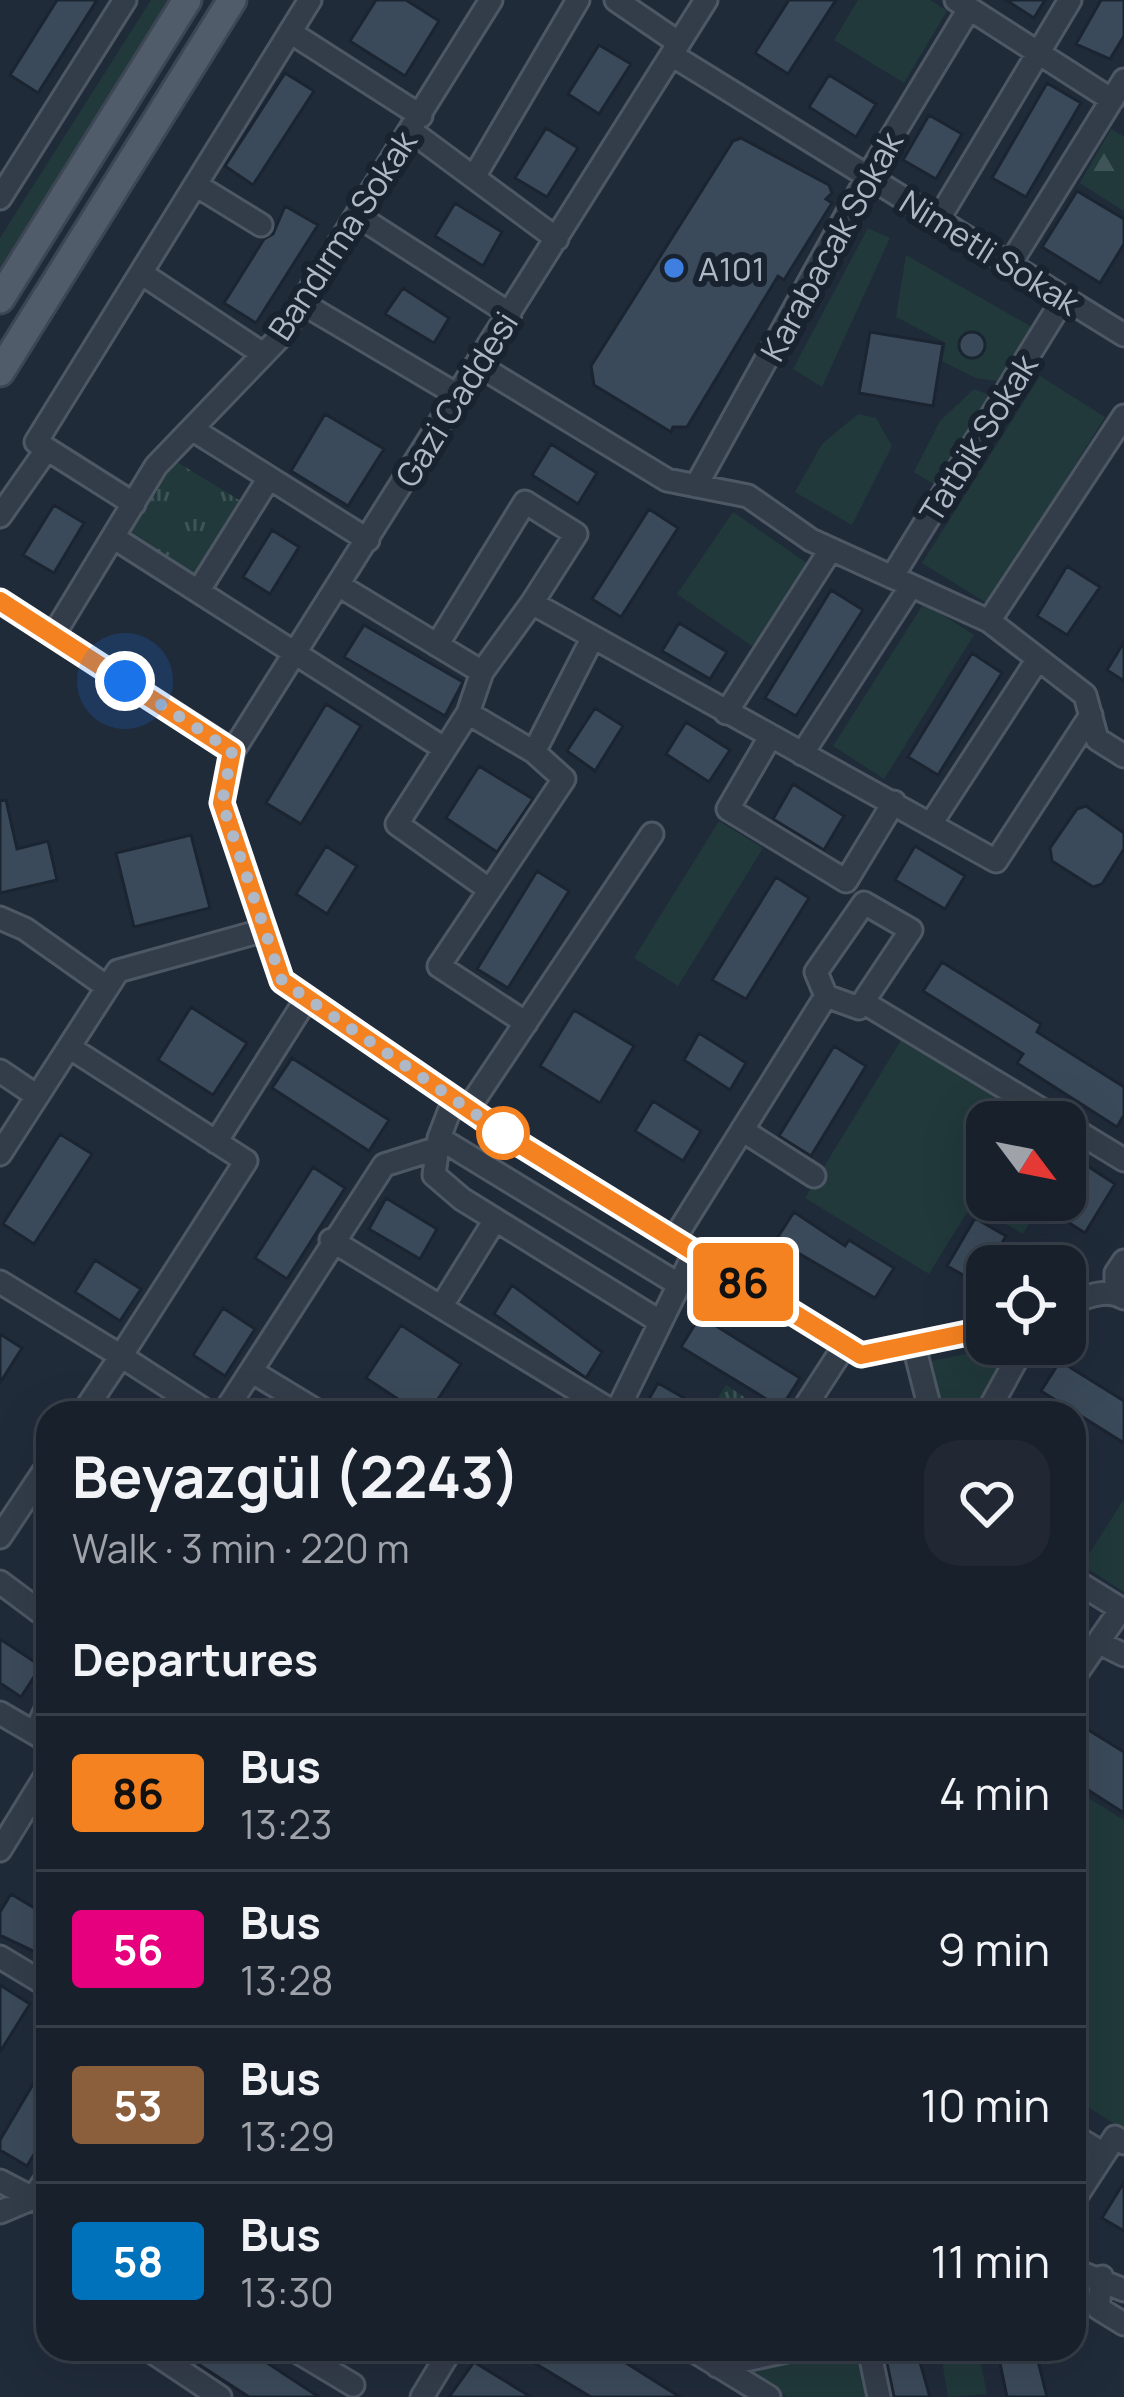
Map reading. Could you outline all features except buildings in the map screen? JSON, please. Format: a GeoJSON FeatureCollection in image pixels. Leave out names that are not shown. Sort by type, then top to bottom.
{"type":"FeatureCollection","features":[{"type":"Feature","properties":{"kind":"main road"},"geometry":{"type":"LineString","coordinates":[[0,299],[187,0]]}},
{"type":"Feature","properties":{"kind":"main road"},"geometry":{"type":"LineString","coordinates":[[0,372],[232,0]]}},
{"type":"Feature","properties":{"kind":"street"},"geometry":{"type":"LineString","coordinates":[[1,193],[125,0]]}},
{"type":"Feature","properties":{"kind":"street"},"geometry":{"type":"LineString","coordinates":[[134,504],[36,442],[310,0]]}},
{"type":"Feature","properties":{"kind":"street"},"geometry":{"type":"LineString","coordinates":[[474,178],[578,0]]}},
{"type":"Feature","properties":{"kind":"street","name":"Nimetli Sokak"},"geometry":{"type":"LineString","coordinates":[[616,0],[675,49],[1124,335]]}},
{"type":"Feature","properties":{"kind":"street","name":"Gazi Caddesi"},"geometry":{"type":"LineString","coordinates":[[265,931],[222,803],[232,751],[706,0]]}},
{"type":"Feature","properties":{"kind":"street"},"geometry":{"type":"LineString","coordinates":[[938,220],[1070,0]]}},
{"type":"Feature","properties":{"kind":"street","name":"Bandırma Sokak"},"geometry":{"type":"LineString","coordinates":[[54,634],[156,466],[263,354],[302,303],[416,124],[484,3]]}},
{"type":"Feature","properties":{"kind":"street"},"geometry":{"type":"LineString","coordinates":[[962,4],[1112,100]]}},
{"type":"Feature","properties":{"kind":"street","name":"Karabacak Sokak"},"geometry":{"type":"LineString","coordinates":[[696,486],[962,4]]}},
{"type":"Feature","properties":{"kind":"street"},"geometry":{"type":"LineString","coordinates":[[290,32],[416,124],[474,178],[556,238]]}},
{"type":"Feature","properties":{"kind":"street"},"geometry":{"type":"LineString","coordinates":[[1010,264],[1124,80]]}},
{"type":"Feature","properties":{"kind":"street"},"geometry":{"type":"LineString","coordinates":[[196,184],[260,225]]}},
{"type":"Feature","properties":{"kind":"street"},"geometry":{"type":"LineString","coordinates":[[358,216],[510,314]]}},
{"type":"Feature","properties":{"kind":"street"},"geometry":{"type":"LineString","coordinates":[[141,273],[263,354]]}},
{"type":"Feature","properties":{"kind":"street","name":"Tatbik Sokak"},"geometry":{"type":"LineString","coordinates":[[802,754],[1064,298]]}},
{"type":"Feature","properties":{"kind":"street"},"geometry":{"type":"LineString","coordinates":[[302,303],[458,396]]}},
{"type":"Feature","properties":{"kind":"street"},"geometry":{"type":"LineString","coordinates":[[478,365],[667,480],[748,496],[831,549],[989,621],[1085,695],[1096,739],[1124,756]]}},
{"type":"Feature","properties":{"kind":"street"},"geometry":{"type":"LineString","coordinates":[[989,621],[1124,416]]}},
{"type":"Feature","properties":{"kind":"street"},"geometry":{"type":"LineString","coordinates":[[192,429],[368,540]]}},
{"type":"Feature","properties":{"kind":"street"},"geometry":{"type":"LineString","coordinates":[[0,516],[46,449]]}},
{"type":"Feature","properties":{"kind":"street"},"geometry":{"type":"LineString","coordinates":[[199,590],[269,478]]}},
{"type":"Feature","properties":{"kind":"street"},"geometry":{"type":"LineString","coordinates":[[437,645],[525,502],[576,534],[482,672],[468,713],[397,824],[490,890]]}},
{"type":"Feature","properties":{"kind":"street"},"geometry":{"type":"LineString","coordinates":[[113,537],[445,749]]}},
{"type":"Feature","properties":{"kind":"street"},"geometry":{"type":"LineString","coordinates":[[726,712],[831,549]]}},
{"type":"Feature","properties":{"kind":"street"},"geometry":{"type":"LineString","coordinates":[[340,586],[482,672]]}},
{"type":"Feature","properties":{"kind":"street"},"geometry":{"type":"LineString","coordinates":[[0,601],[232,751]]}},
{"type":"Feature","properties":{"kind":"street"},"geometry":{"type":"LineString","coordinates":[[532,603],[995,861],[1091,715]]}},
{"type":"Feature","properties":{"kind":"street"},"geometry":{"type":"LineString","coordinates":[[534,752],[593,638]]}},
{"type":"Feature","properties":{"kind":"street"},"geometry":{"type":"LineString","coordinates":[[932,822],[1038,658]]}},
{"type":"Feature","properties":{"kind":"street"},"geometry":{"type":"LineString","coordinates":[[468,713],[534,752],[564,779],[439,966],[526,1023]]}},
{"type":"Feature","properties":{"kind":"street"},"geometry":{"type":"LineString","coordinates":[[770,737],[728,809],[846,880],[894,802]]}},
{"type":"Feature","properties":{"kind":"street"},"geometry":{"type":"LineString","coordinates":[[652,834],[526,1023],[461,1104],[438,1143],[434,1175],[495,1220],[658,1322]]}},
{"type":"Feature","properties":{"kind":"street"},"geometry":{"type":"LineString","coordinates":[[864,903],[911,930],[859,1009],[826,996],[816,972],[864,903]]}},
{"type":"Feature","properties":{"kind":"street"},"geometry":{"type":"LineString","coordinates":[[0,918],[25,929],[107,987]]}},
{"type":"Feature","properties":{"kind":"street"},"geometry":{"type":"LineString","coordinates":[[0,1154],[118,971],[265,931],[282,981],[461,1104],[861,1355],[966,1334]]}},
{"type":"Feature","properties":{"kind":"street"},"geometry":{"type":"LineString","coordinates":[[674,1239],[826,996]]}},
{"type":"Feature","properties":{"kind":"street"},"geometry":{"type":"LineString","coordinates":[[216,1142],[308,998]]}},
{"type":"Feature","properties":{"kind":"street"},"geometry":{"type":"LineString","coordinates":[[863,1002],[1027,1101]]}},
{"type":"Feature","properties":{"kind":"street"},"geometry":{"type":"LineString","coordinates":[[69,1047],[246,1161],[91,1401]]}},
{"type":"Feature","properties":{"kind":"street"},"geometry":{"type":"LineString","coordinates":[[0,1071],[38,1096]]}},
{"type":"Feature","properties":{"kind":"street"},"geometry":{"type":"LineString","coordinates":[[742,1130],[814,1176]]}},
{"type":"Feature","properties":{"kind":"street"},"geometry":{"type":"LineString","coordinates":[[1086,1137],[1124,1160]]}},
{"type":"Feature","properties":{"kind":"street"},"geometry":{"type":"LineString","coordinates":[[231,1401],[331,1240],[384,1166],[438,1143]]}},
{"type":"Feature","properties":{"kind":"street"},"geometry":{"type":"LineString","coordinates":[[438,1143],[678,1284]]}},
{"type":"Feature","properties":{"kind":"street"},"geometry":{"type":"LineString","coordinates":[[441,1307],[495,1220]]}},
{"type":"Feature","properties":{"kind":"street"},"geometry":{"type":"LineString","coordinates":[[331,1240],[595,1401]]}},
{"type":"Feature","properties":{"kind":"street"},"geometry":{"type":"LineString","coordinates":[[621,1401],[695,1252]]}},
{"type":"Feature","properties":{"kind":"street"},"geometry":{"type":"LineString","coordinates":[[1086,1301],[1120,1296],[1116,1274],[1124,1261]]}},
{"type":"Feature","properties":{"kind":"street"},"geometry":{"type":"LineString","coordinates":[[0,1282],[190,1401]]}},
{"type":"Feature","properties":{"kind":"street"},"geometry":{"type":"LineString","coordinates":[[810,1401],[845,1345]]}},
{"type":"Feature","properties":{"kind":"street"},"geometry":{"type":"LineString","coordinates":[[914,1346],[928,1401]]}},
{"type":"Feature","properties":{"kind":"street"},"geometry":{"type":"LineString","coordinates":[[994,1401],[1013,1365]]}},
{"type":"Feature","properties":{"kind":"street"},"geometry":{"type":"LineString","coordinates":[[250,1371],[300,1401]]}},
{"type":"Feature","properties":{"kind":"street"},"geometry":{"type":"LineString","coordinates":[[0,1537],[36,1483]]}},
{"type":"Feature","properties":{"kind":"street"},"geometry":{"type":"LineString","coordinates":[[0,1582],[36,1609]]}},
{"type":"Feature","properties":{"kind":"street"},"geometry":{"type":"LineString","coordinates":[[1086,1588],[1120,1609],[1086,1659]]}},
{"type":"Feature","properties":{"kind":"street"},"geometry":{"type":"LineString","coordinates":[[1098,1642],[1124,1655]]}},
{"type":"Feature","properties":{"kind":"street"},"geometry":{"type":"LineString","coordinates":[[0,1713],[36,1734]]}},
{"type":"Feature","properties":{"kind":"street"},"geometry":{"type":"LineString","coordinates":[[0,1850],[36,1792]]}},
{"type":"Feature","properties":{"kind":"street"},"geometry":{"type":"LineString","coordinates":[[0,1957],[36,1979]]}},
{"type":"Feature","properties":{"kind":"street"},"geometry":{"type":"LineString","coordinates":[[1086,2184],[1114,2148]]}},
{"type":"Feature","properties":{"kind":"street"},"geometry":{"type":"LineString","coordinates":[[0,2181],[36,2199]]}},
{"type":"Feature","properties":{"kind":"street"},"geometry":{"type":"LineString","coordinates":[[0,2212],[36,2203]]}},
{"type":"Feature","properties":{"kind":"street"},"geometry":{"type":"LineString","coordinates":[[1086,2273],[1124,2290]]}},
{"type":"Feature","properties":{"kind":"street"},"geometry":{"type":"LineString","coordinates":[[1102,2277],[1098,2308],[1124,2324]]}},
{"type":"Feature","properties":{"kind":"street"},"geometry":{"type":"LineString","coordinates":[[166,2361],[220,2397]]}},
{"type":"Feature","properties":{"kind":"street"},"geometry":{"type":"LineString","coordinates":[[312,2361],[353,2386]]}},
{"type":"Feature","properties":{"kind":"street"},"geometry":{"type":"LineString","coordinates":[[422,2397],[444,2361]]}},
{"type":"Feature","properties":{"kind":"street"},"geometry":{"type":"LineString","coordinates":[[709,2361],[769,2397]]}},
{"type":"Feature","properties":{"kind":"street"},"geometry":{"type":"LineString","coordinates":[[717,2366],[740,2361]]}},
{"type":"Feature","properties":{"kind":"street"},"geometry":{"type":"LineString","coordinates":[[872,2361],[879,2397]]}},
{"type":"Feature","properties":{"kind":"green space"},"geometry":{"type":"Polygon","coordinates":[[[151,0],[172,0],[0,275],[0,238],[151,0]]]}},
{"type":"Feature","properties":{"kind":"green space"},"geometry":{"type":"Polygon","coordinates":[[[858,0],[930,0],[947,11],[904,83],[834,40],[858,0]]]}},
{"type":"Feature","properties":{"kind":"green space"},"geometry":{"type":"Polygon","coordinates":[[[1111,129],[1124,137],[1124,211],[1080,183],[1111,129]]]}},
{"type":"Feature","properties":{"kind":"green space"},"geometry":{"type":"Polygon","coordinates":[[[868,228],[890,238],[822,387],[793,369],[868,228]]]}},
{"type":"Feature","properties":{"kind":"green space"},"geometry":{"type":"Polygon","coordinates":[[[906,255],[1032,327],[1002,382],[976,378],[942,361],[946,343],[896,317],[906,255]]]}},
{"type":"Feature","properties":{"kind":"green space"},"geometry":{"type":"Polygon","coordinates":[[[1040,376],[1105,417],[988,604],[922,563],[1040,376]]]}},
{"type":"Feature","properties":{"kind":"green space"},"geometry":{"type":"Polygon","coordinates":[[[974,389],[994,397],[938,487],[914,472],[940,421],[974,389]]]}},
{"type":"Feature","properties":{"kind":"green space"},"geometry":{"type":"Polygon","coordinates":[[[858,414],[876,418],[892,446],[852,525],[795,492],[822,444],[858,414]]]}},
{"type":"Feature","properties":{"kind":"green space"},"geometry":{"type":"Polygon","coordinates":[[[172,459],[244,503],[197,578],[125,536],[172,459]]]}},
{"type":"Feature","properties":{"kind":"green space"},"geometry":{"type":"Polygon","coordinates":[[[733,512],[811,566],[755,648],[677,594],[733,512]]]}},
{"type":"Feature","properties":{"kind":"green space"},"geometry":{"type":"Polygon","coordinates":[[[924,603],[974,635],[884,779],[833,746],[924,603]]]}},
{"type":"Feature","properties":{"kind":"green space"},"geometry":{"type":"Polygon","coordinates":[[[719,821],[763,848],[678,986],[634,958],[719,821]]]}},
{"type":"Feature","properties":{"kind":"green space"},"geometry":{"type":"Polygon","coordinates":[[[903,1037],[1008,1101],[966,1101],[966,1214],[929,1274],[805,1198],[903,1037]]]}},
{"type":"Feature","properties":{"kind":"green space"},"geometry":{"type":"Polygon","coordinates":[[[1001,1221],[1031,1221],[1023,1234],[1001,1221]]]}},
{"type":"Feature","properties":{"kind":"green space"},"geometry":{"type":"Polygon","coordinates":[[[966,1354],[966,1365],[1003,1365],[981,1401],[939,1401],[931,1361],[966,1354]]]}},
{"type":"Feature","properties":{"kind":"green space"},"geometry":{"type":"Polygon","coordinates":[[[726,1385],[751,1401],[716,1401],[726,1385]]]}},
{"type":"Feature","properties":{"kind":"green space"},"geometry":{"type":"Polygon","coordinates":[[[1124,1499],[1124,1592],[1086,1568],[1086,1559],[1124,1499]]]}},
{"type":"Feature","properties":{"kind":"green space"},"geometry":{"type":"Polygon","coordinates":[[[1086,1796],[1124,1820],[1124,2130],[1086,2106],[1086,1796]]]}},
{"type":"Feature","properties":{"kind":"green space"},"geometry":{"type":"Polygon","coordinates":[[[793,2361],[861,2361],[866,2397],[787,2397],[748,2372],[793,2361]]]}},
{"type":"Feature","properties":{"kind":"green space"},"geometry":{"type":"Polygon","coordinates":[[[942,2361],[980,2361],[987,2394],[948,2397],[942,2361]]]}},
{"type":"Feature","properties":{"kind":"bus line","name":"86"},"geometry":{"type":"LineString","coordinates":[[0,601],[232,751],[222,803],[282,981],[521,1145],[861,1355],[966,1336]]}},
{"type":"Feature","properties":{"kind":"place","name":"A101"},"geometry":{"type":"Point","coordinates":[674,268]}},
{"type":"Feature","properties":{"kind":"route"},"geometry":{"type":"LineString","coordinates":[[125,681],[232,751],[222,803],[282,981],[503,1133]]}}]}
